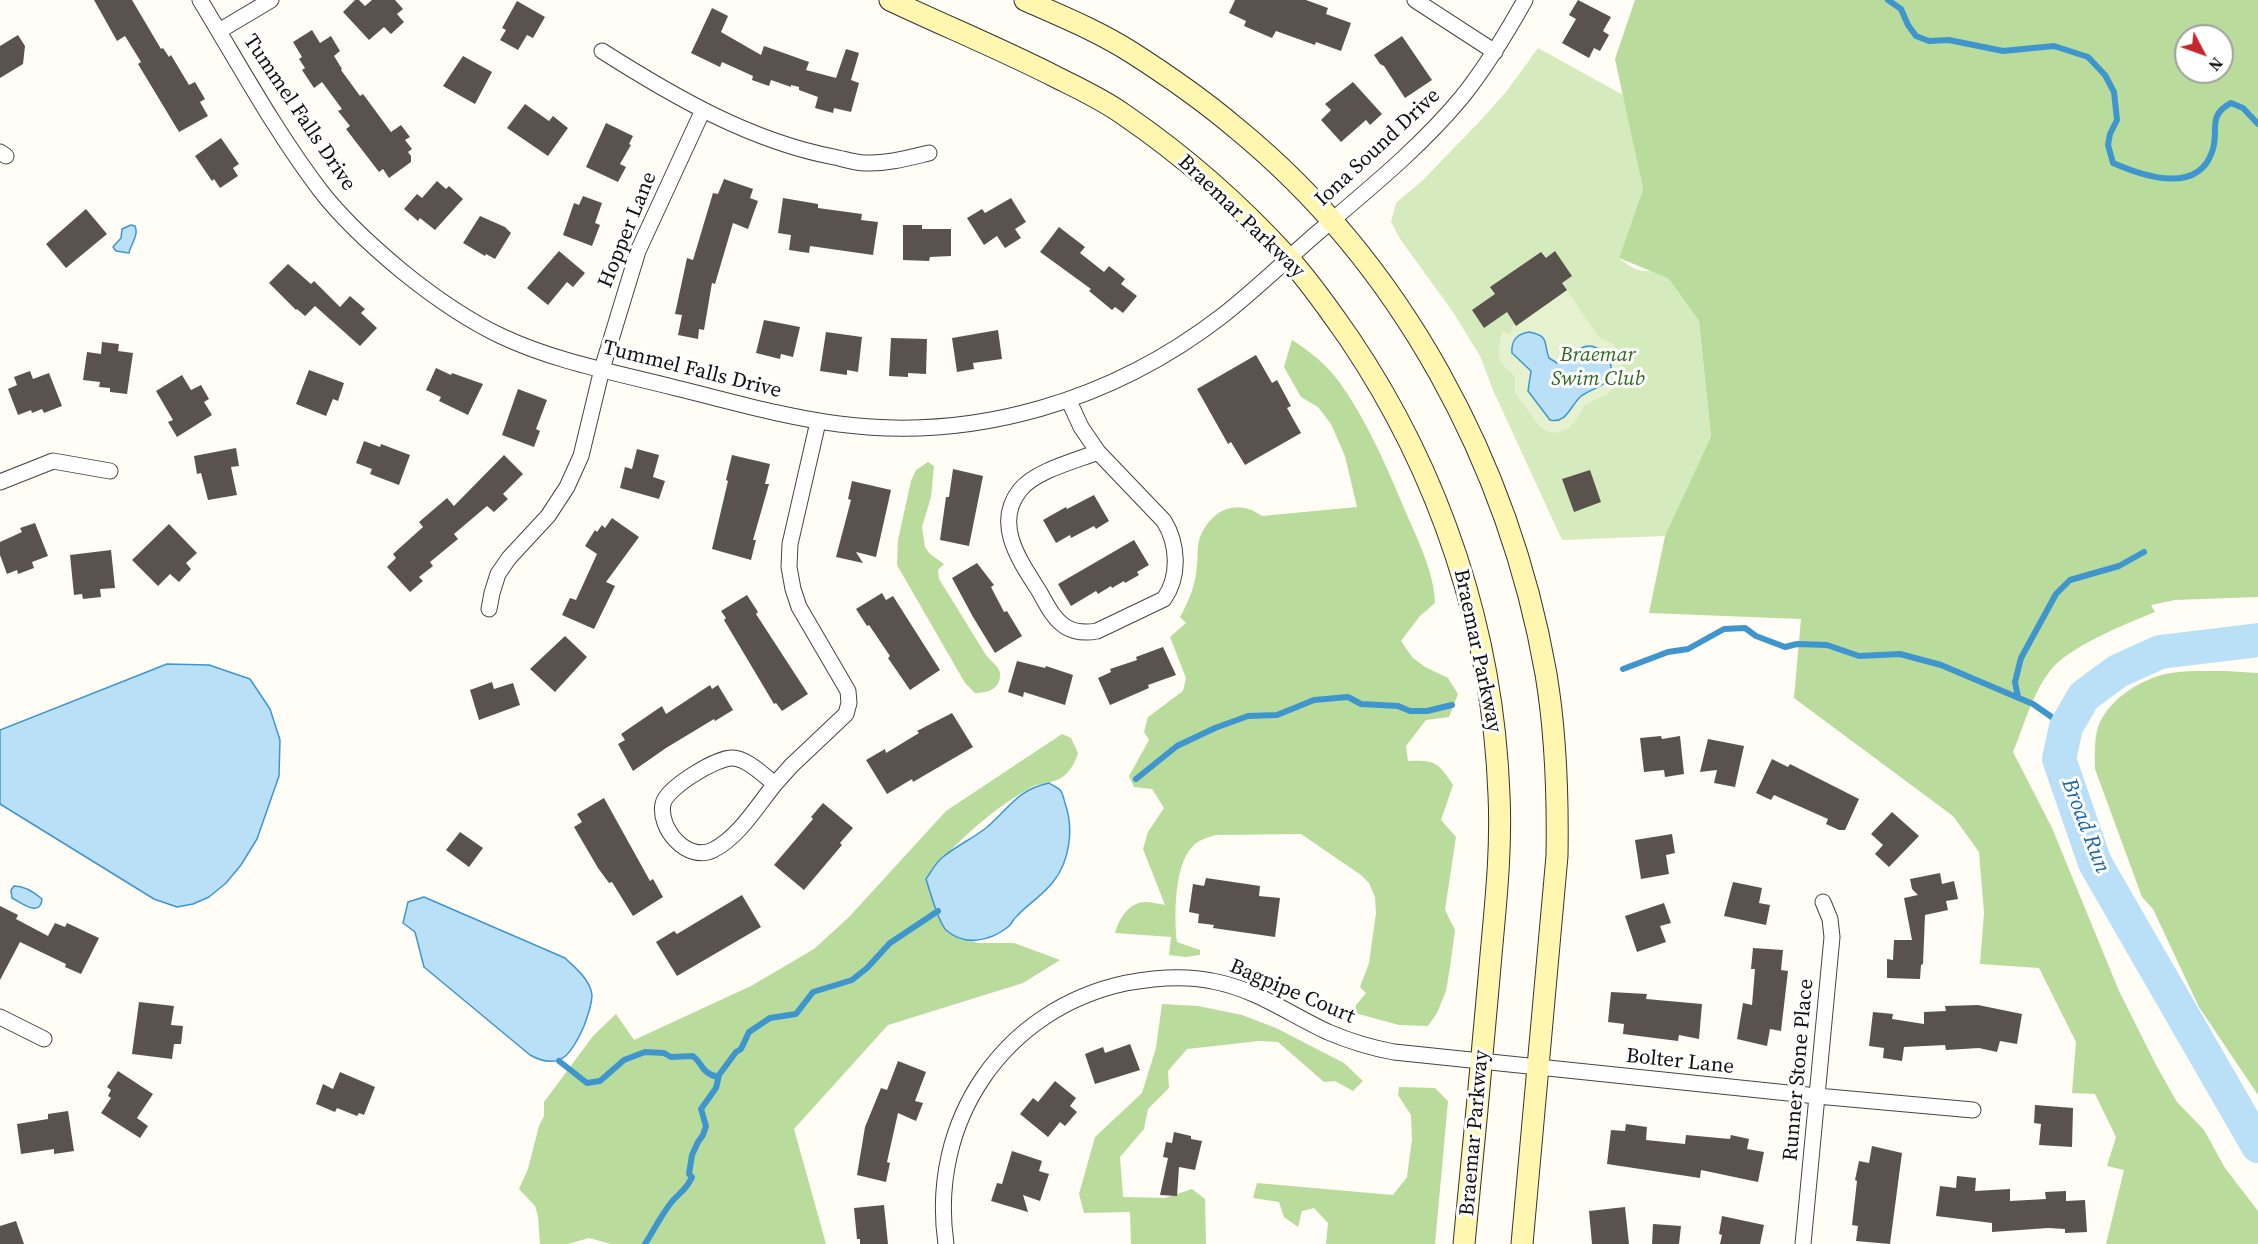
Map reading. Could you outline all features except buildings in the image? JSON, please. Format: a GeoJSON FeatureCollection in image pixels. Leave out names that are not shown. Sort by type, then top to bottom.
{"type":"FeatureCollection","features":[{"type":"Feature","properties":{"kind":"street","name":"Tummel Falls Drive"},"geometry":{"type":"LineString","coordinates":[[200,0],[267,111],[321,192],[400,270],[462,315],[502,337],[546,354],[818,422],[893,429],[941,427],[988,422],[1025,414],[1069,400],[1134,372],[1180,346],[1223,315],[1288,258]]}},
{"type":"Feature","properties":{"kind":"street"},"geometry":{"type":"LineString","coordinates":[[219,31],[271,0]]}},
{"type":"Feature","properties":{"kind":"street","name":"Braemar Parkway"},"geometry":{"type":"LineString","coordinates":[[890,0],[1012,55],[1120,112],[1176,153],[1228,198],[1288,258],[1314,289],[1363,359],[1407,434],[1435,496],[1467,586],[1489,686],[1496,733],[1500,800],[1498,866],[1464,1244]]}},
{"type":"Feature","properties":{"kind":"street"},"geometry":{"type":"LineString","coordinates":[[1025,0],[1083,26],[1129,51],[1194,96],[1237,128],[1332,220],[1370,266],[1403,314],[1451,392],[1472,433],[1493,485],[1518,555],[1534,615],[1548,687],[1558,805],[1557,856],[1522,1244]]}},
{"type":"Feature","properties":{"kind":"street"},"geometry":{"type":"LineString","coordinates":[[1415,0],[1495,52]]}},
{"type":"Feature","properties":{"kind":"street","name":"Iona Sound Drive"},"geometry":{"type":"LineString","coordinates":[[1288,258],[1430,132],[1461,97],[1495,52],[1526,0]]}},
{"type":"Feature","properties":{"kind":"street"},"geometry":{"type":"LineString","coordinates":[[602,51],[658,86],[703,110],[781,143],[817,154],[863,163],[886,162],[928,153]]}},
{"type":"Feature","properties":{"kind":"street","name":"Hopper Lane"},"geometry":{"type":"LineString","coordinates":[[489,609],[498,574],[509,558],[548,516],[567,487],[581,456],[602,369],[638,251],[703,110]]}},
{"type":"Feature","properties":{"kind":"street"},"geometry":{"type":"LineString","coordinates":[[1069,400],[1081,427],[1098,452],[1164,521],[1172,534],[1175,560],[1170,590],[1164,599],[1097,632],[1087,633],[1074,631],[1064,626],[1055,617],[1014,551],[1009,534],[1009,516],[1013,501],[1027,482],[1098,452]]}},
{"type":"Feature","properties":{"kind":"street"},"geometry":{"type":"LineString","coordinates":[[775,784],[743,760],[731,758],[719,760],[670,790],[663,801],[662,812],[665,823],[679,844],[688,851],[700,854],[711,851],[728,841],[775,784],[815,742],[846,714],[849,703],[848,691],[799,607],[789,567],[790,544],[818,422]]}},
{"type":"Feature","properties":{"kind":"street"},"geometry":{"type":"LineString","coordinates":[[0,482],[53,461],[110,471]]}},
{"type":"Feature","properties":{"kind":"street","name":"Runner Stone Place"},"geometry":{"type":"LineString","coordinates":[[1803,1244],[1832,937],[1830,919],[1823,902]]}},
{"type":"Feature","properties":{"kind":"street","name":"Bagpipe Court"},"geometry":{"type":"LineString","coordinates":[[946,1244],[943,1187],[950,1150],[960,1120],[974,1092],[1012,1042],[1031,1025],[1071,1001],[1106,988],[1140,980],[1176,978],[1211,980],[1240,988],[1275,1003],[1329,1032],[1364,1045],[1394,1052],[1539,1068]]}},
{"type":"Feature","properties":{"kind":"street"},"geometry":{"type":"LineString","coordinates":[[0,1017],[44,1039]]}},
{"type":"Feature","properties":{"kind":"street","name":"Bolter Lane"},"geometry":{"type":"LineString","coordinates":[[1539,1068],[1973,1110]]}},
{"type":"Feature","properties":{"kind":"green space"},"geometry":{"type":"Polygon","coordinates":[[[1635,0],[2258,0],[2258,597],[2175,600],[2151,605],[2155,612],[2099,637],[2070,653],[2050,671],[2044,680],[2033,700],[2013,752],[2052,828],[2119,991],[2156,1065],[2177,1102],[2204,1130],[2225,1168],[2258,1211],[2258,1244],[2106,1244],[2124,1170],[2107,1166],[2116,1137],[2095,1094],[2072,1093],[2076,1042],[2039,968],[1980,964],[1984,913],[1979,852],[1953,816],[1794,698],[1801,619],[1649,613],[1665,536],[1711,437],[1699,321],[1668,278],[1619,258],[1643,189],[1615,59],[1635,0]]]}},
{"type":"Feature","properties":{"kind":"green space","name":"Braemar Swim Club"},"geometry":{"type":"Polygon","coordinates":[[[1538,48],[1623,95],[1643,189],[1619,258],[1637,270],[1658,269],[1668,278],[1699,321],[1711,438],[1687,498],[1665,536],[1562,540],[1493,390],[1480,356],[1453,312],[1400,239],[1391,222],[1396,203],[1423,180],[1481,120],[1506,92],[1538,48]]]}},
{"type":"Feature","properties":{"kind":"green space"},"geometry":{"type":"Polygon","coordinates":[[[1567,290],[1598,336],[1613,344],[1618,350],[1622,363],[1617,383],[1609,393],[1585,405],[1569,428],[1555,433],[1541,428],[1515,393],[1515,377],[1504,366],[1500,358],[1502,332],[1510,334],[1514,323],[1516,326],[1567,290]],[[1520,334],[1513,342],[1518,360],[1531,372],[1528,391],[1567,415],[1570,408],[1581,397],[1598,388],[1611,370],[1607,356],[1590,346],[1584,347],[1564,361],[1557,363],[1549,358],[1546,345],[1520,334]]]}},
{"type":"Feature","properties":{"kind":"green space"},"geometry":{"type":"Polygon","coordinates":[[[1292,340],[1318,359],[1335,376],[1360,415],[1393,481],[1429,569],[1435,603],[1420,616],[1401,641],[1412,657],[1425,667],[1448,678],[1458,694],[1449,717],[1426,720],[1406,746],[1408,761],[1435,764],[1453,785],[1441,820],[1456,837],[1445,910],[1455,930],[1446,991],[1437,1013],[1428,1026],[1399,1025],[1355,1013],[1356,1005],[1366,993],[1360,987],[1369,963],[1376,913],[1375,897],[1369,883],[1361,875],[1301,834],[1217,835],[1200,841],[1192,847],[1186,856],[1179,879],[1176,932],[1177,942],[1200,950],[1200,955],[1186,957],[1169,955],[1171,937],[1115,933],[1122,917],[1134,905],[1145,902],[1165,905],[1143,849],[1148,832],[1164,808],[1152,789],[1134,787],[1129,776],[1149,740],[1144,732],[1148,717],[1183,691],[1186,678],[1170,637],[1186,623],[1180,617],[1194,586],[1199,540],[1205,527],[1218,513],[1235,507],[1253,511],[1262,516],[1357,507],[1345,456],[1331,424],[1318,407],[1301,397],[1284,367],[1292,340]]]}},
{"type":"Feature","properties":{"kind":"green space"},"geometry":{"type":"Polygon","coordinates":[[[928,462],[934,466],[931,497],[922,527],[925,547],[930,554],[944,564],[938,570],[939,579],[986,655],[999,670],[998,683],[993,689],[985,692],[975,693],[965,683],[897,565],[898,540],[911,481],[916,470],[928,462]]]}},
{"type":"Feature","properties":{"kind":"green space"},"geometry":{"type":"Polygon","coordinates":[[[2187,671],[2258,673],[2258,1095],[2199,1007],[2153,909],[2142,897],[2095,769],[2095,742],[2098,727],[2109,708],[2125,693],[2145,681],[2165,674],[2187,671]]]}},
{"type":"Feature","properties":{"kind":"green space"},"geometry":{"type":"Polygon","coordinates":[[[1062,734],[1071,738],[1078,753],[1067,773],[1060,779],[1030,788],[987,817],[948,853],[926,879],[944,928],[960,939],[979,943],[1014,943],[1060,960],[1023,983],[888,1025],[794,1129],[826,1244],[611,1244],[589,1238],[568,1244],[540,1244],[535,1206],[519,1189],[528,1169],[539,1126],[544,1116],[544,1102],[593,1036],[616,1014],[634,1040],[751,986],[814,949],[849,917],[946,811],[1062,734]]]}},
{"type":"Feature","properties":{"kind":"green space"},"geometry":{"type":"Polygon","coordinates":[[[1162,1004],[1198,1006],[1242,1015],[1276,1028],[1344,1063],[1363,1081],[1353,1091],[1335,1081],[1324,1082],[1278,1042],[1259,1041],[1187,1049],[1168,1071],[1169,1088],[1148,1109],[1144,1129],[1120,1157],[1123,1197],[1165,1198],[1192,1189],[1205,1199],[1206,1244],[1131,1244],[1130,1212],[1084,1213],[1079,1194],[1095,1137],[1142,1093],[1156,1048],[1162,1004]]]}},
{"type":"Feature","properties":{"kind":"green space"},"geometry":{"type":"Polygon","coordinates":[[[1399,1087],[1435,1088],[1448,1101],[1435,1244],[1326,1244],[1328,1223],[1314,1208],[1302,1211],[1298,1227],[1284,1217],[1279,1202],[1253,1198],[1257,1183],[1393,1195],[1407,1177],[1412,1139],[1411,1115],[1398,1095],[1399,1087]]]}},
{"type":"Feature","properties":{"kind":"water"},"geometry":{"type":"Polygon","coordinates":[[[131,225],[135,226],[136,233],[129,253],[116,251],[113,247],[121,238],[122,229],[131,225]]]}},
{"type":"Feature","properties":{"kind":"water"},"geometry":{"type":"Polygon","coordinates":[[[1529,332],[1543,338],[1549,358],[1557,363],[1563,362],[1588,346],[1602,351],[1610,362],[1609,378],[1601,386],[1580,397],[1560,420],[1550,420],[1528,391],[1531,371],[1512,353],[1516,338],[1529,332]]]}},
{"type":"Feature","properties":{"kind":"water"},"geometry":{"type":"Polygon","coordinates":[[[167,664],[209,665],[250,679],[270,709],[280,740],[279,776],[257,839],[241,865],[226,883],[209,897],[193,904],[177,907],[154,899],[0,804],[0,730],[167,664]]]}},
{"type":"Feature","properties":{"kind":"water"},"geometry":{"type":"Polygon","coordinates":[[[1049,783],[1062,793],[1068,813],[1069,844],[1059,874],[1045,891],[1001,932],[977,940],[961,939],[953,935],[946,930],[940,920],[926,879],[940,859],[986,828],[1021,795],[1028,790],[1049,783]]]}},
{"type":"Feature","properties":{"kind":"water"},"geometry":{"type":"Polygon","coordinates":[[[14,886],[25,888],[36,894],[42,899],[41,905],[38,908],[30,908],[12,898],[11,890],[14,886]]]}},
{"type":"Feature","properties":{"kind":"water"},"geometry":{"type":"Polygon","coordinates":[[[424,897],[565,958],[582,974],[591,989],[591,1003],[580,1036],[570,1052],[558,1060],[550,1061],[530,1055],[424,967],[415,932],[403,923],[408,902],[424,897]]]}},
{"type":"Feature","properties":{"kind":"waterway"},"geometry":{"type":"LineString","coordinates":[[1888,0],[1901,9],[1916,36],[1929,41],[1949,40],[2003,51],[2054,46],[2088,57],[2105,75],[2114,92],[2117,120],[2110,134],[2108,145],[2113,163],[2139,173],[2168,179],[2194,174],[2205,165],[2212,152],[2215,124],[2219,113],[2231,103],[2243,108],[2258,124]]}},
{"type":"Feature","properties":{"kind":"waterway"},"geometry":{"type":"LineString","coordinates":[[2018,697],[2015,682],[2021,658],[2056,594],[2070,580],[2119,566],[2144,552]]}},
{"type":"Feature","properties":{"kind":"waterway"},"geometry":{"type":"LineString","coordinates":[[1623,669],[1668,652],[1688,649],[1724,629],[1745,628],[1756,636],[1785,647],[1797,644],[1827,645],[1859,656],[1900,654],[1941,665],[2033,704],[2066,727]]}},
{"type":"Feature","properties":{"kind":"waterway","name":"Broad Run"},"geometry":{"type":"LineString","coordinates":[[2258,640],[2160,652],[2118,671],[2084,696],[2066,727],[2059,759],[2095,863],[2258,1146]]}},
{"type":"Feature","properties":{"kind":"waterway"},"geometry":{"type":"LineString","coordinates":[[1136,779],[1177,746],[1215,728],[1248,716],[1277,715],[1314,700],[1348,697],[1361,704],[1398,706],[1410,711],[1427,711],[1452,705]]}},
{"type":"Feature","properties":{"kind":"waterway"},"geometry":{"type":"LineString","coordinates":[[645,1244],[671,1203],[692,1177],[689,1174],[692,1155],[706,1126],[701,1109],[716,1088],[719,1075],[736,1052],[741,1049],[749,1032],[770,1018],[796,1014],[813,992],[852,980],[867,968],[890,943],[938,911]]}},
{"type":"Feature","properties":{"kind":"waterway"},"geometry":{"type":"LineString","coordinates":[[559,1061],[587,1083],[600,1081],[624,1060],[645,1052],[664,1053],[671,1057],[693,1056],[705,1071],[718,1077]]}}]}
